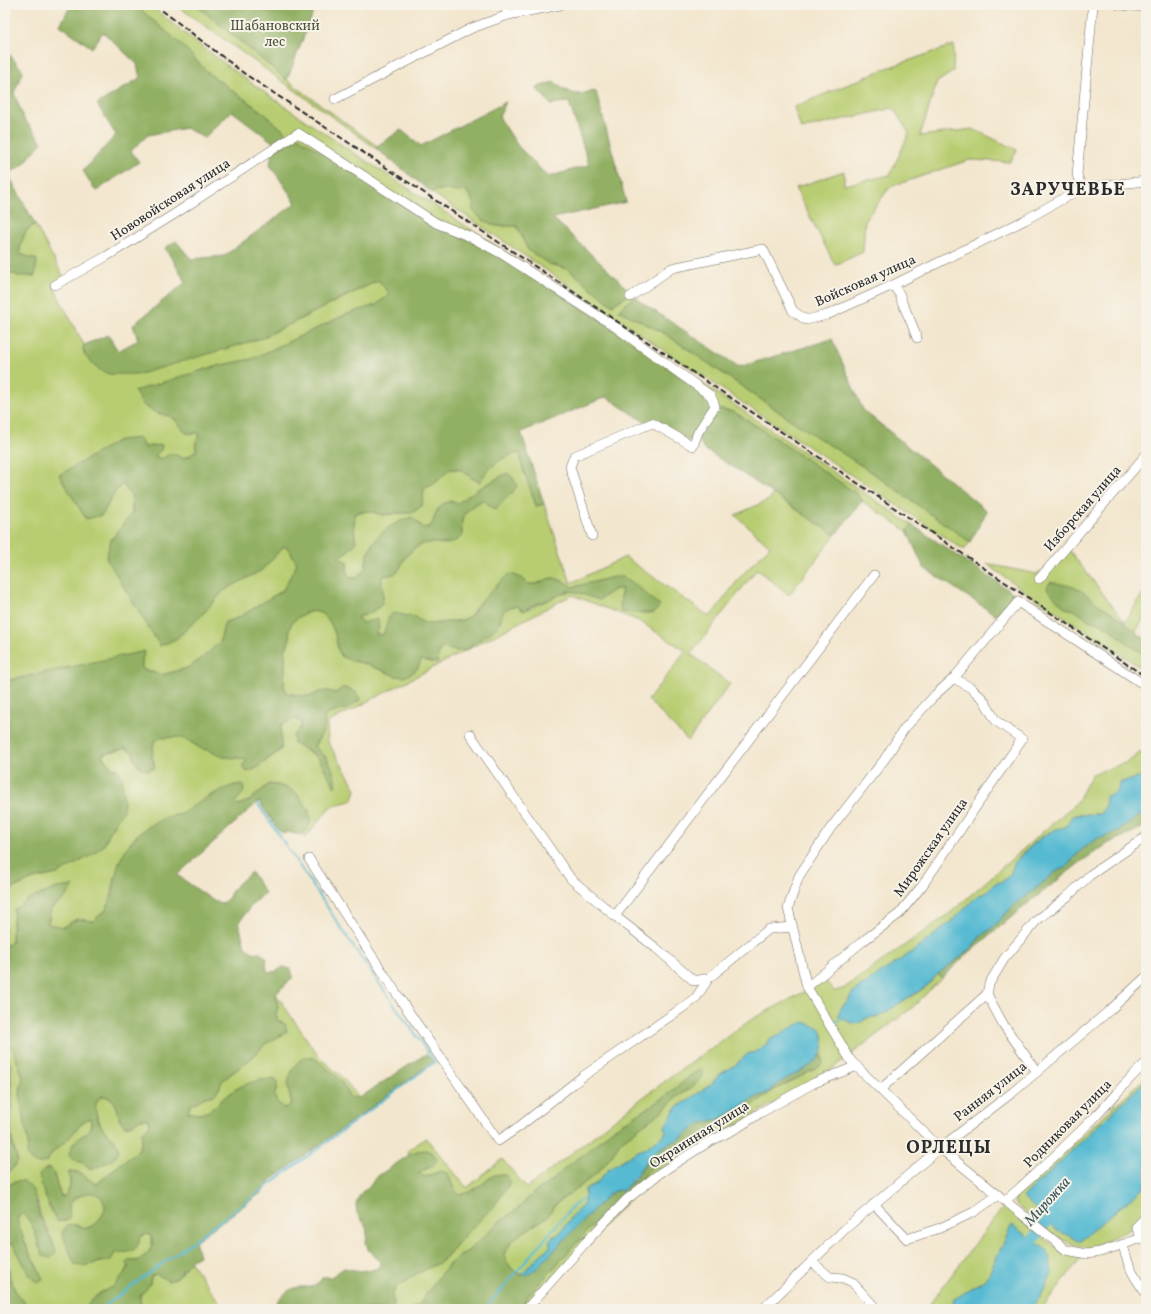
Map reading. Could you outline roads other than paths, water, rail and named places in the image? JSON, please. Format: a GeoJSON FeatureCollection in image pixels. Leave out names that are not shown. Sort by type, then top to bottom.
{"type":"FeatureCollection","features":[{"type":"Feature","properties":{"kind":"street"},"geometry":{"type":"LineString","coordinates":[[505,5],[508,15]]}},
{"type":"Feature","properties":{"kind":"street"},"geometry":{"type":"LineString","coordinates":[[335,99],[472,28],[508,15],[560,5]]}},
{"type":"Feature","properties":{"kind":"street"},"geometry":{"type":"LineString","coordinates":[[1082,188],[1077,175],[1093,5]]}},
{"type":"Feature","properties":{"kind":"street"},"geometry":{"type":"LineString","coordinates":[[1119,5],[1146,7]]}},
{"type":"Feature","properties":{"kind":"street","name":"Нововойсковая улица"},"geometry":{"type":"LineString","coordinates":[[55,285],[107,256],[173,215],[298,133],[436,223],[471,237],[502,254],[614,326],[711,396],[716,406],[698,432],[693,446],[652,423],[574,456],[570,467],[592,536]]}},
{"type":"Feature","properties":{"kind":"street","name":"Войсковая улица"},"geometry":{"type":"LineString","coordinates":[[630,297],[672,268],[763,248],[794,311],[806,320],[827,315],[893,285],[1025,220],[1082,188],[1146,181]]}},
{"type":"Feature","properties":{"kind":"street"},"geometry":{"type":"LineString","coordinates":[[893,285],[900,294],[917,338]]}},
{"type":"Feature","properties":{"kind":"street","name":"Изборская улица"},"geometry":{"type":"LineString","coordinates":[[1039,579],[1146,455]]}},
{"type":"Feature","properties":{"kind":"street"},"geometry":{"type":"LineString","coordinates":[[615,916],[874,575]]}},
{"type":"Feature","properties":{"kind":"street"},"geometry":{"type":"LineString","coordinates":[[1140,682],[1018,602],[954,678],[936,694],[904,729],[884,760],[830,829],[799,876],[788,908],[807,987],[851,1061],[940,1148],[1066,1250],[1087,1254],[1100,1252],[1144,1239],[1136,1227],[1146,1217]]}},
{"type":"Feature","properties":{"kind":"street","name":"Мирожская улица"},"geometry":{"type":"LineString","coordinates":[[807,987],[863,941],[899,914],[930,875],[1022,739],[996,721],[983,699],[971,688],[954,678]]}},
{"type":"Feature","properties":{"kind":"street"},"geometry":{"type":"LineString","coordinates":[[470,734],[571,879],[694,981],[709,978]]}},
{"type":"Feature","properties":{"kind":"street"},"geometry":{"type":"LineString","coordinates":[[881,1089],[987,994],[989,984],[1004,959],[1036,921],[1067,897],[1090,875],[1146,837]]}},
{"type":"Feature","properties":{"kind":"street"},"geometry":{"type":"LineString","coordinates":[[309,858],[404,1005],[498,1141],[582,1078],[695,999],[709,978],[769,929],[792,927]]}},
{"type":"Feature","properties":{"kind":"street","name":"Ранняя улица"},"geometry":{"type":"LineString","coordinates":[[763,1309],[845,1229],[940,1148],[1037,1072],[1110,1010],[1146,977]]}},
{"type":"Feature","properties":{"kind":"street"},"geometry":{"type":"LineString","coordinates":[[987,994],[1003,1024],[1037,1072]]}},
{"type":"Feature","properties":{"kind":"street","name":"Родниковая улица"},"geometry":{"type":"LineString","coordinates":[[1008,1204],[1039,1171],[1096,1116],[1146,1063]]}},
{"type":"Feature","properties":{"kind":"street","name":"Окраинная улица"},"geometry":{"type":"LineString","coordinates":[[528,1309],[586,1242],[626,1200],[660,1173],[707,1142],[737,1128],[760,1113],[814,1083],[857,1066]]}},
{"type":"Feature","properties":{"kind":"street"},"geometry":{"type":"LineString","coordinates":[[874,1204],[907,1239],[940,1228],[974,1212],[998,1195]]}},
{"type":"Feature","properties":{"kind":"street"},"geometry":{"type":"LineString","coordinates":[[1123,1245],[1128,1263],[1137,1281],[1146,1293]]}},
{"type":"Feature","properties":{"kind":"street"},"geometry":{"type":"LineString","coordinates":[[812,1262],[830,1277],[843,1278],[852,1282],[875,1309]]}},
{"type":"Feature","properties":{"kind":"water"},"geometry":{"type":"Polygon","coordinates":[[[1146,776],[1146,811],[1119,830],[1104,837],[1097,838],[1079,852],[1068,865],[1054,873],[1015,904],[992,928],[981,936],[970,949],[938,974],[927,986],[878,1017],[869,1017],[857,1024],[849,1022],[838,1016],[841,1007],[847,1002],[853,992],[915,950],[954,919],[977,896],[985,893],[994,884],[1003,881],[1010,875],[1015,862],[1038,840],[1056,829],[1066,827],[1072,816],[1100,814],[1105,807],[1106,796],[1116,792],[1121,782],[1146,776]]]}},
{"type":"Feature","properties":{"kind":"water"},"geometry":{"type":"Polygon","coordinates":[[[804,1022],[820,1028],[822,1033],[824,1041],[822,1051],[818,1059],[808,1067],[781,1082],[767,1093],[756,1097],[721,1118],[698,1125],[686,1135],[656,1151],[623,1190],[614,1191],[607,1196],[536,1269],[529,1274],[521,1275],[550,1247],[550,1239],[560,1233],[572,1216],[583,1205],[585,1201],[585,1189],[596,1184],[613,1166],[636,1152],[644,1149],[664,1135],[666,1131],[665,1126],[676,1108],[710,1085],[720,1074],[734,1066],[749,1053],[753,1053],[767,1044],[768,1040],[804,1022]]]}},
{"type":"Feature","properties":{"kind":"water"},"geometry":{"type":"Polygon","coordinates":[[[1146,1080],[1146,1186],[1079,1241],[1057,1230],[1023,1197],[1146,1080]]]}},
{"type":"Feature","properties":{"kind":"water"},"geometry":{"type":"Polygon","coordinates":[[[1012,1225],[1048,1251],[1052,1273],[1040,1298],[1029,1309],[952,1309],[955,1299],[987,1278],[1012,1225]]]}},
{"type":"Feature","properties":{"kind":"waterway"},"geometry":{"type":"LineString","coordinates":[[101,1309],[435,1062],[364,962],[258,804]]}},
{"type":"Feature","properties":{"kind":"waterway"},"geometry":{"type":"LineString","coordinates":[[833,1024],[843,1017]]}},
{"type":"Feature","properties":{"kind":"waterway"},"geometry":{"type":"LineString","coordinates":[[485,1309],[573,1206],[587,1196]]}},
{"type":"Feature","properties":{"kind":"waterway","name":"Мирожка"},"geometry":{"type":"LineString","coordinates":[[1024,1251],[1057,1209]]}},
{"type":"Feature","properties":{"kind":"railway"},"geometry":{"type":"LineString","coordinates":[[155,5],[245,74],[548,275],[1146,677]]}},
{"type":"Feature","properties":{"kind":"district","name":"ЗАРУЧЕВЬЕ"},"geometry":{"type":"Point","coordinates":[1068,189]}},
{"type":"Feature","properties":{"kind":"district","name":"ОРЛЕЦЫ"},"geometry":{"type":"Point","coordinates":[949,1147]}},
{"type":"Feature","properties":{"kind":"park label","name":"Шабановский лес"},"geometry":{"type":"Point","coordinates":[275,34]}}]}
